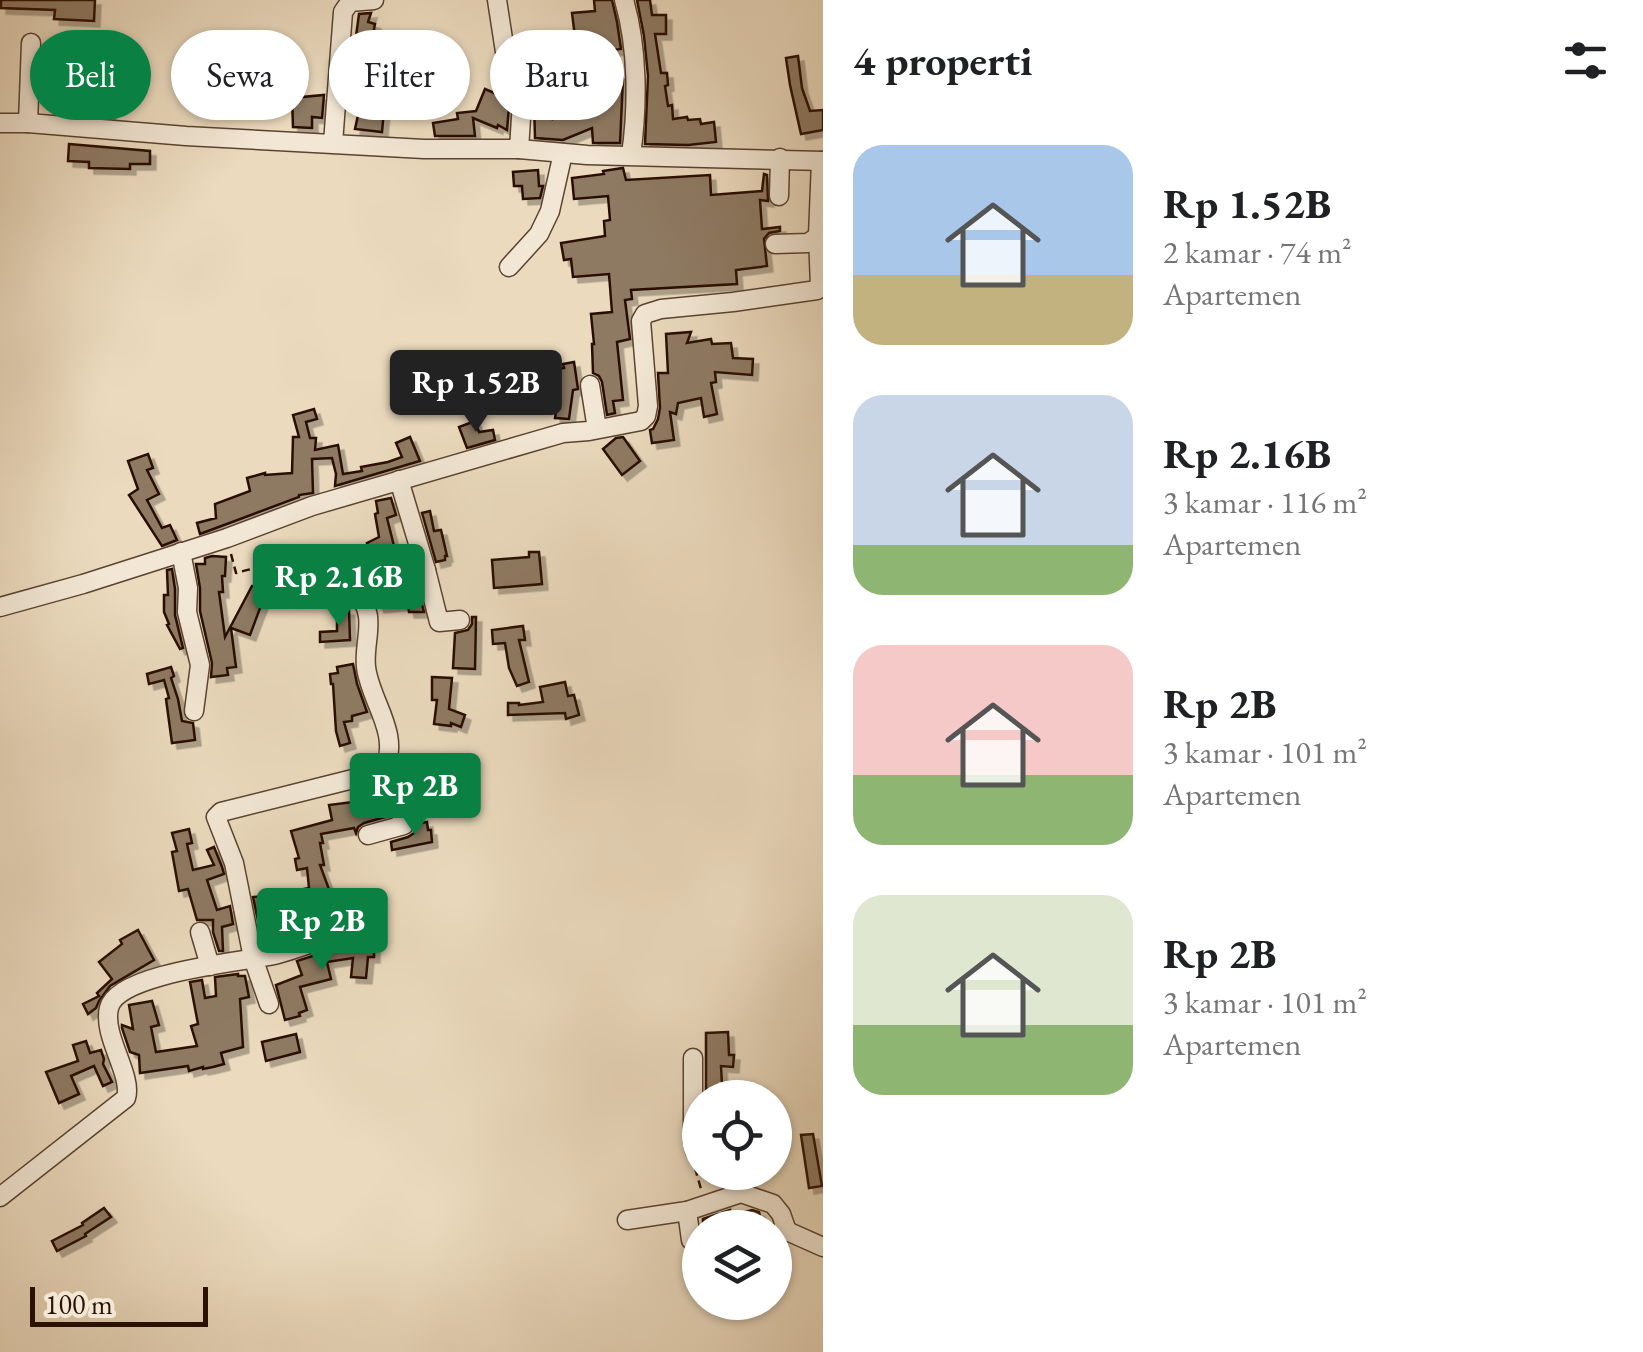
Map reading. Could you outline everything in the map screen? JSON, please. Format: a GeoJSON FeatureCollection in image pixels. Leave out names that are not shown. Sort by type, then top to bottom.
{"type":"FeatureCollection","features":[{"type":"Feature","properties":{"kind":"street"},"geometry":{"type":"LineString","coordinates":[[333,143],[343,12],[350,2],[374,0]]}},
{"type":"Feature","properties":{"kind":"street"},"geometry":{"type":"LineString","coordinates":[[497,0],[509,78],[521,100],[518,150]]}},
{"type":"Feature","properties":{"kind":"street"},"geometry":{"type":"LineString","coordinates":[[624,0],[634,72],[631,155]]}},
{"type":"Feature","properties":{"kind":"street"},"geometry":{"type":"LineString","coordinates":[[28,123],[30,70]]}},
{"type":"Feature","properties":{"kind":"street"},"geometry":{"type":"LineString","coordinates":[[0,122],[424,149],[822,161],[820,286],[817,290],[645,314],[641,320],[648,394],[646,416],[641,421],[563,433],[399,480],[83,584],[0,607]]}},
{"type":"Feature","properties":{"kind":"street"},"geometry":{"type":"LineString","coordinates":[[509,267],[539,234],[550,212],[564,153]]}},
{"type":"Feature","properties":{"kind":"street"},"geometry":{"type":"LineString","coordinates":[[779,196],[780,158]]}},
{"type":"Feature","properties":{"kind":"street"},"geometry":{"type":"LineString","coordinates":[[775,244],[808,243],[818,236]]}},
{"type":"Feature","properties":{"kind":"street"},"geometry":{"type":"LineString","coordinates":[[590,385],[597,429]]}},
{"type":"Feature","properties":{"kind":"street"},"geometry":{"type":"LineString","coordinates":[[399,480],[439,622],[460,620]]}},
{"type":"Feature","properties":{"kind":"street"},"geometry":{"type":"LineString","coordinates":[[182,552],[188,612],[200,665],[194,711]]}},
{"type":"Feature","properties":{"kind":"street"},"geometry":{"type":"LineString","coordinates":[[268,1004],[253,958],[238,876],[216,816],[382,770],[389,758],[388,732],[366,666],[368,617],[355,591],[426,570]]}},
{"type":"Feature","properties":{"kind":"street"},"geometry":{"type":"LineString","coordinates":[[368,835],[404,825],[394,789],[382,770]]}},
{"type":"Feature","properties":{"kind":"street"},"geometry":{"type":"LineString","coordinates":[[200,932],[210,966]]}},
{"type":"Feature","properties":{"kind":"street"},"geometry":{"type":"LineString","coordinates":[[0,1197],[126,1098],[128,1090],[108,1016],[114,999],[145,980],[302,947],[340,932]]}},
{"type":"Feature","properties":{"kind":"street"},"geometry":{"type":"LineString","coordinates":[[693,1058],[693,1080]]}},
{"type":"Feature","properties":{"kind":"street"},"geometry":{"type":"LineString","coordinates":[[627,1220],[696,1208],[741,1193],[773,1204],[778,1210]]}},
{"type":"Feature","properties":{"kind":"street"},"geometry":{"type":"LineString","coordinates":[[792,1236],[823,1247]]}},
{"type":"Feature","properties":{"kind":"path"},"geometry":{"type":"LineString","coordinates":[[227,538],[236,572],[279,568],[321,598],[355,591]]}},
{"type":"Feature","properties":{"kind":"path"},"geometry":{"type":"LineString","coordinates":[[696,1190],[696,1208]]}},
{"type":"Feature","properties":{"kind":"building"},"geometry":{"type":"Polygon","coordinates":[[[1,0],[95,0],[94,21],[54,19],[55,10],[1,8],[1,0]]]}},
{"type":"Feature","properties":{"kind":"building"},"geometry":{"type":"Polygon","coordinates":[[[594,0],[612,0],[618,30],[574,30],[572,13],[595,11],[594,0]]]}},
{"type":"Feature","properties":{"kind":"building"},"geometry":{"type":"Polygon","coordinates":[[[637,0],[650,0],[652,15],[666,15],[666,34],[655,34],[661,73],[667,73],[665,86],[673,119],[687,117],[700,119],[701,124],[714,122],[716,142],[645,144],[648,76],[637,0]]]}},
{"type":"Feature","properties":{"kind":"building"},"geometry":{"type":"Polygon","coordinates":[[[371,13],[368,22],[375,24],[374,30],[357,30],[359,14],[371,13]]]}},
{"type":"Feature","properties":{"kind":"building"},"geometry":{"type":"Polygon","coordinates":[[[798,56],[802,88],[810,111],[823,110],[823,130],[801,134],[786,58],[798,56]]]}},
{"type":"Feature","properties":{"kind":"building"},"geometry":{"type":"Polygon","coordinates":[[[485,89],[490,91],[490,120],[508,120],[507,130],[473,118],[475,136],[435,136],[433,123],[470,120],[470,112],[476,111],[485,89]]]}},
{"type":"Feature","properties":{"kind":"building"},"geometry":{"type":"Polygon","coordinates":[[[324,95],[322,118],[312,117],[312,128],[293,127],[293,120],[309,120],[309,96],[324,95]]]}},
{"type":"Feature","properties":{"kind":"building"},"geometry":{"type":"Polygon","coordinates":[[[357,120],[383,120],[382,132],[355,129],[357,120]]]}},
{"type":"Feature","properties":{"kind":"building"},"geometry":{"type":"Polygon","coordinates":[[[534,120],[621,120],[620,143],[593,143],[592,128],[563,140],[535,138],[534,120]]]}},
{"type":"Feature","properties":{"kind":"building"},"geometry":{"type":"Polygon","coordinates":[[[69,144],[150,151],[150,164],[130,164],[130,169],[89,168],[89,162],[68,161],[69,144]]]}},
{"type":"Feature","properties":{"kind":"building"},"geometry":{"type":"Polygon","coordinates":[[[623,168],[626,180],[710,175],[711,195],[762,191],[764,174],[767,175],[768,201],[760,200],[762,229],[780,227],[780,231],[769,233],[764,239],[767,266],[736,270],[737,284],[631,290],[632,299],[625,300],[630,339],[617,342],[623,400],[613,401],[615,413],[607,415],[602,382],[593,373],[591,314],[612,312],[609,274],[573,277],[571,259],[564,260],[561,243],[605,236],[604,221],[610,220],[608,196],[574,199],[572,178],[623,168]]]}},
{"type":"Feature","properties":{"kind":"building"},"geometry":{"type":"Polygon","coordinates":[[[538,170],[539,186],[543,186],[540,198],[523,199],[522,186],[514,186],[513,172],[538,170]]]}},
{"type":"Feature","properties":{"kind":"building"},"geometry":{"type":"Polygon","coordinates":[[[691,332],[687,343],[711,339],[712,344],[731,343],[733,358],[753,359],[752,375],[715,372],[716,382],[711,383],[717,414],[704,417],[701,398],[678,403],[676,414],[670,412],[674,440],[652,443],[650,430],[660,408],[658,373],[668,373],[666,334],[691,332]]]}},
{"type":"Feature","properties":{"kind":"building"},"geometry":{"type":"Polygon","coordinates":[[[574,362],[578,389],[573,390],[569,419],[555,418],[558,398],[542,401],[540,387],[531,389],[529,374],[564,368],[563,364],[574,362]]]}},
{"type":"Feature","properties":{"kind":"building"},"geometry":{"type":"Polygon","coordinates":[[[314,409],[317,419],[306,422],[310,438],[316,438],[315,450],[338,445],[343,474],[402,457],[396,443],[410,437],[420,461],[335,486],[332,458],[312,459],[313,493],[200,534],[197,523],[216,518],[215,504],[250,491],[247,478],[292,473],[293,437],[299,437],[293,415],[314,409]]]}},
{"type":"Feature","properties":{"kind":"building"},"geometry":{"type":"Polygon","coordinates":[[[475,421],[479,432],[493,430],[495,440],[467,448],[459,427],[475,421]]]}},
{"type":"Feature","properties":{"kind":"building"},"geometry":{"type":"Polygon","coordinates":[[[623,437],[640,461],[622,475],[603,449],[623,437]]]}},
{"type":"Feature","properties":{"kind":"building"},"geometry":{"type":"Polygon","coordinates":[[[148,454],[153,468],[147,470],[159,494],[147,500],[162,528],[170,525],[177,540],[162,546],[129,495],[138,489],[128,461],[148,454]]]}},
{"type":"Feature","properties":{"kind":"building"},"geometry":{"type":"Polygon","coordinates":[[[391,498],[396,515],[387,518],[396,554],[408,554],[410,562],[377,572],[367,543],[379,537],[376,501],[391,498]]]}},
{"type":"Feature","properties":{"kind":"building"},"geometry":{"type":"Polygon","coordinates":[[[430,511],[434,531],[441,530],[447,556],[436,562],[422,513],[430,511]]]}},
{"type":"Feature","properties":{"kind":"building"},"geometry":{"type":"Polygon","coordinates":[[[529,552],[539,552],[542,584],[494,588],[492,560],[529,557],[529,552]]]}},
{"type":"Feature","properties":{"kind":"building"},"geometry":{"type":"Polygon","coordinates":[[[226,557],[223,592],[219,592],[225,637],[252,586],[268,587],[250,635],[231,628],[236,667],[227,668],[228,675],[211,677],[196,564],[205,564],[205,558],[226,557]]]}},
{"type":"Feature","properties":{"kind":"building"},"geometry":{"type":"Polygon","coordinates":[[[172,569],[175,615],[183,648],[180,649],[164,612],[167,570],[172,569]]]}},
{"type":"Feature","properties":{"kind":"building"},"geometry":{"type":"Polygon","coordinates":[[[417,586],[424,612],[409,612],[408,604],[379,607],[375,598],[417,586]]]}},
{"type":"Feature","properties":{"kind":"building"},"geometry":{"type":"Polygon","coordinates":[[[337,610],[349,610],[350,640],[320,642],[320,632],[337,631],[337,610]]]}},
{"type":"Feature","properties":{"kind":"building"},"geometry":{"type":"Polygon","coordinates":[[[472,617],[476,617],[475,669],[453,668],[455,633],[468,630],[472,617]]]}},
{"type":"Feature","properties":{"kind":"building"},"geometry":{"type":"Polygon","coordinates":[[[523,626],[525,640],[519,640],[529,682],[517,686],[505,643],[493,644],[492,630],[523,626]]]}},
{"type":"Feature","properties":{"kind":"building"},"geometry":{"type":"Polygon","coordinates":[[[353,664],[367,712],[344,722],[350,743],[340,746],[330,674],[338,673],[337,667],[353,664]]]}},
{"type":"Feature","properties":{"kind":"building"},"geometry":{"type":"Polygon","coordinates":[[[171,667],[182,721],[193,723],[195,740],[172,743],[164,680],[149,684],[147,674],[171,667]]]}},
{"type":"Feature","properties":{"kind":"building"},"geometry":{"type":"Polygon","coordinates":[[[432,677],[452,678],[449,709],[465,715],[461,727],[434,724],[437,700],[432,700],[432,677]]]}},
{"type":"Feature","properties":{"kind":"building"},"geometry":{"type":"Polygon","coordinates":[[[565,682],[568,696],[574,695],[579,715],[566,719],[565,713],[508,715],[508,703],[543,702],[540,687],[565,682]]]}},
{"type":"Feature","properties":{"kind":"building"},"geometry":{"type":"Polygon","coordinates":[[[381,792],[389,816],[364,823],[356,833],[354,828],[321,834],[324,865],[320,865],[330,892],[324,894],[327,915],[306,922],[304,898],[301,899],[299,890],[309,888],[307,868],[297,870],[295,859],[299,858],[291,831],[332,820],[329,805],[381,792]]]}},
{"type":"Feature","properties":{"kind":"building"},"geometry":{"type":"Polygon","coordinates":[[[427,822],[432,842],[392,850],[391,842],[408,837],[414,833],[416,824],[427,822]]]}},
{"type":"Feature","properties":{"kind":"building"},"geometry":{"type":"Polygon","coordinates":[[[189,829],[192,843],[187,844],[193,870],[214,865],[207,850],[214,847],[224,874],[207,880],[217,910],[230,906],[233,924],[222,927],[223,951],[219,951],[213,920],[197,920],[188,889],[179,891],[172,833],[189,829]]]}},
{"type":"Feature","properties":{"kind":"building"},"geometry":{"type":"Polygon","coordinates":[[[275,895],[273,911],[280,941],[263,944],[253,897],[275,895]]]}},
{"type":"Feature","properties":{"kind":"building"},"geometry":{"type":"Polygon","coordinates":[[[138,930],[154,960],[110,986],[88,1014],[83,1004],[99,996],[97,993],[112,979],[99,962],[122,944],[120,940],[138,930]]]}},
{"type":"Feature","properties":{"kind":"building"},"geometry":{"type":"Polygon","coordinates":[[[351,937],[360,937],[360,943],[374,944],[366,978],[351,977],[353,958],[327,962],[331,979],[300,987],[307,1010],[285,1020],[276,985],[302,975],[297,961],[341,947],[351,937]]]}},
{"type":"Feature","properties":{"kind":"building"},"geometry":{"type":"Polygon","coordinates":[[[245,976],[249,997],[240,999],[243,1047],[221,1053],[224,1064],[213,1067],[189,1071],[188,1066],[140,1073],[139,1055],[130,1052],[122,1028],[133,1029],[129,1005],[152,1001],[159,1025],[151,1027],[156,1052],[197,1046],[191,1026],[198,1024],[190,982],[202,980],[205,998],[216,996],[215,977],[245,976]]]}},
{"type":"Feature","properties":{"kind":"building"},"geometry":{"type":"Polygon","coordinates":[[[728,1032],[733,1067],[721,1066],[722,1080],[706,1080],[706,1033],[728,1032]]]}},
{"type":"Feature","properties":{"kind":"building"},"geometry":{"type":"Polygon","coordinates":[[[296,1034],[300,1052],[266,1061],[262,1042],[296,1034]]]}},
{"type":"Feature","properties":{"kind":"building"},"geometry":{"type":"Polygon","coordinates":[[[86,1041],[90,1053],[101,1050],[112,1082],[103,1086],[94,1066],[71,1076],[79,1094],[59,1103],[46,1072],[78,1061],[73,1045],[86,1041]]]}},
{"type":"Feature","properties":{"kind":"building"},"geometry":{"type":"Polygon","coordinates":[[[813,1134],[822,1186],[809,1188],[801,1135],[813,1134]]]}},
{"type":"Feature","properties":{"kind":"building"},"geometry":{"type":"Polygon","coordinates":[[[104,1208],[111,1217],[57,1251],[52,1241],[83,1225],[104,1208]]]}}]}
